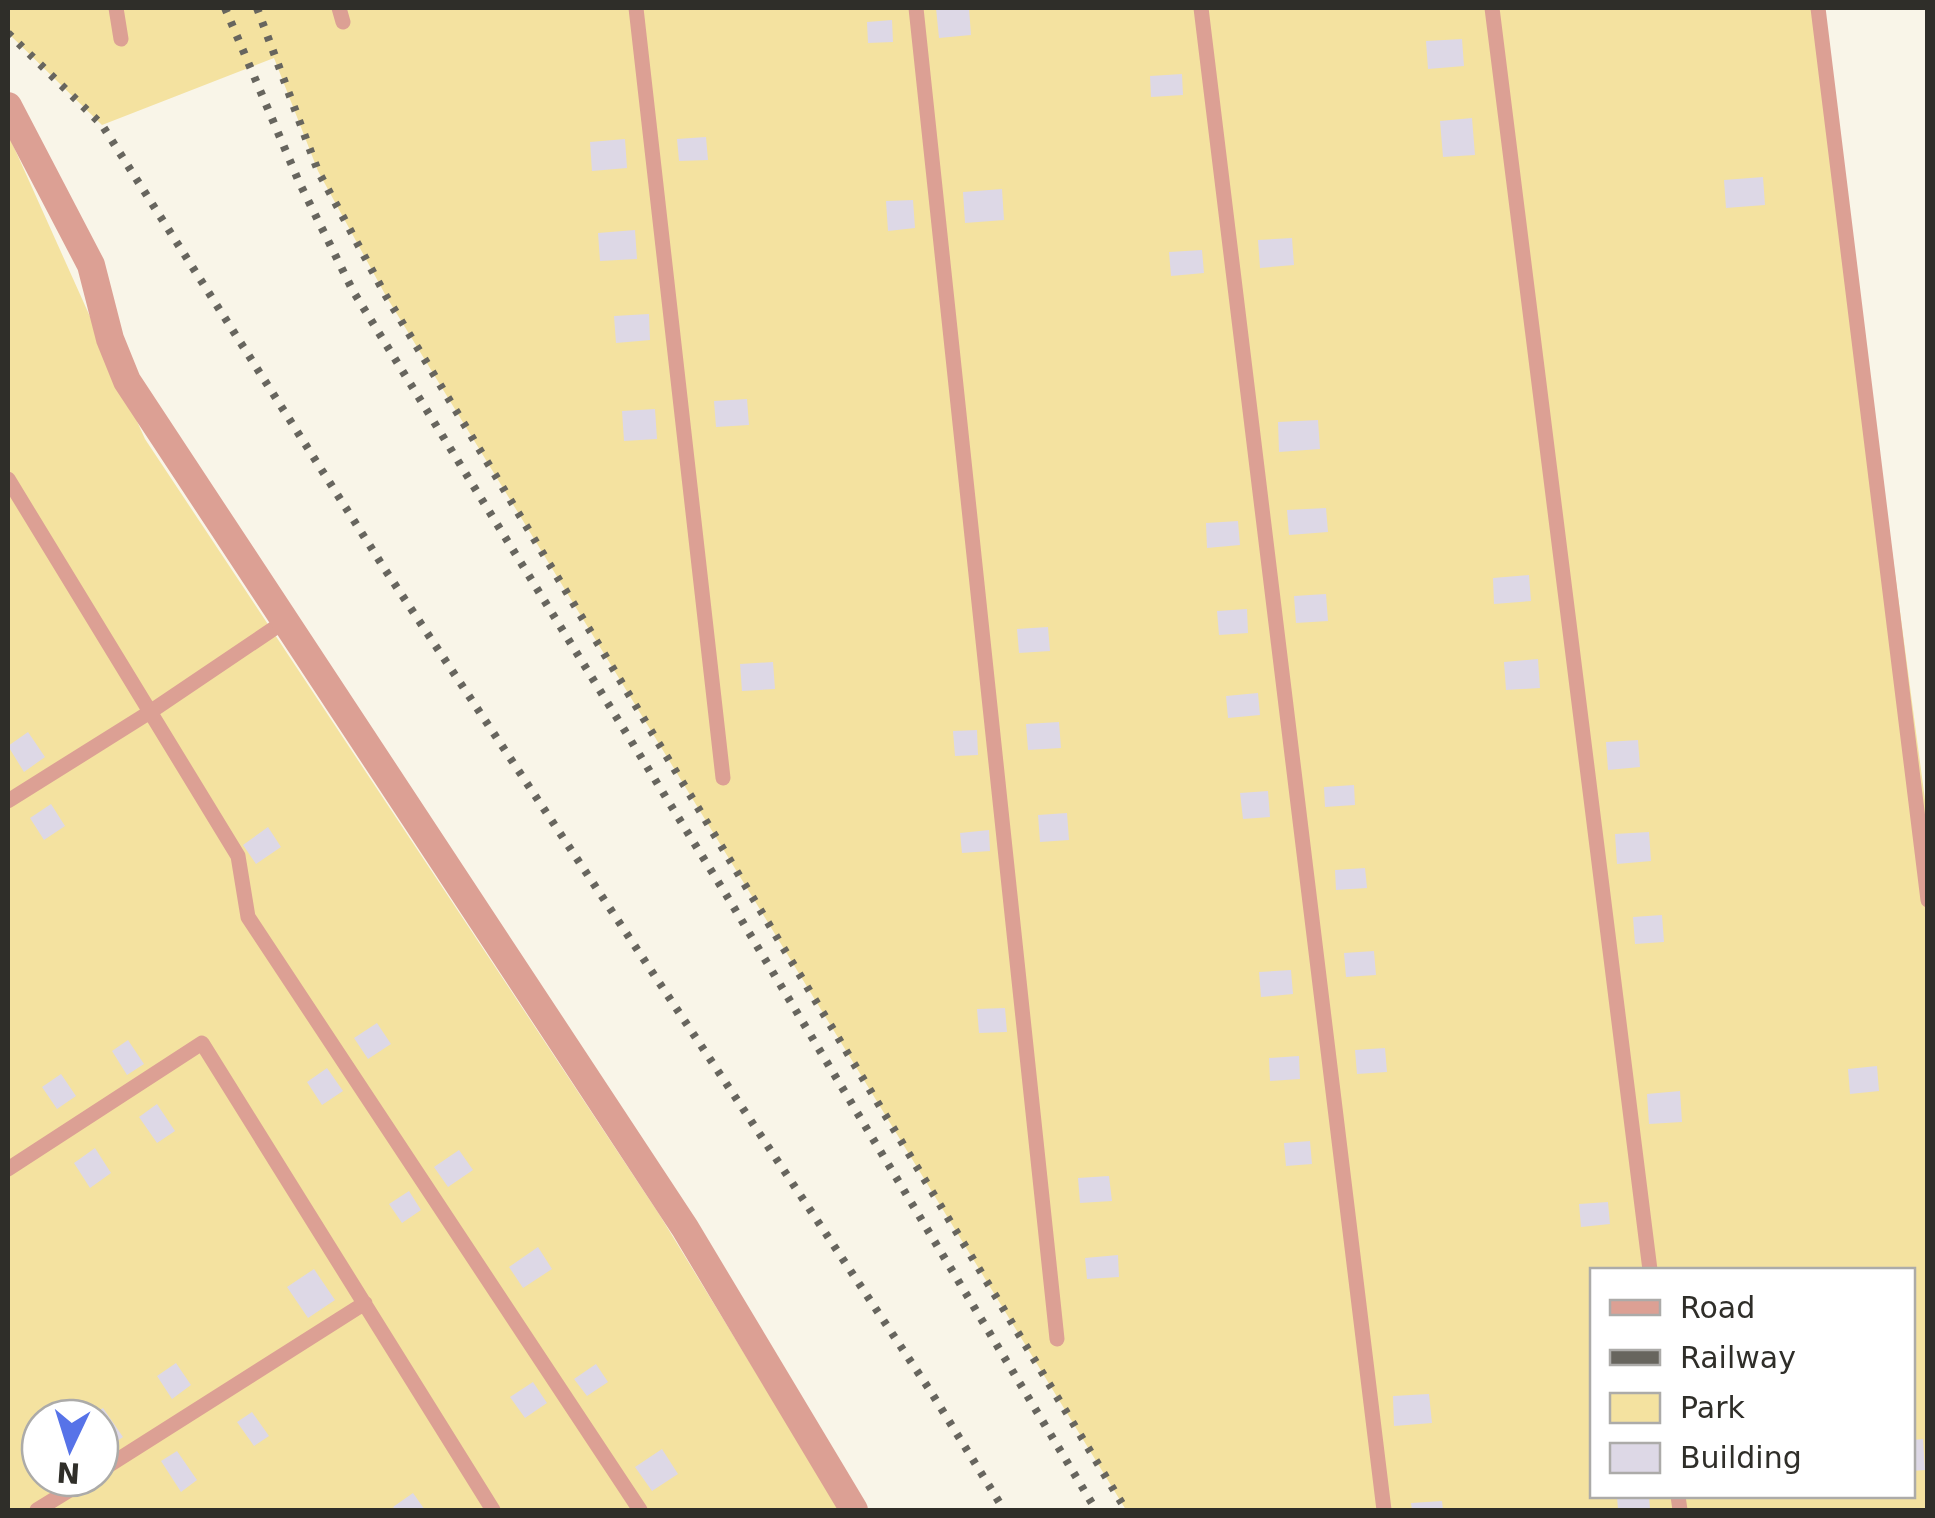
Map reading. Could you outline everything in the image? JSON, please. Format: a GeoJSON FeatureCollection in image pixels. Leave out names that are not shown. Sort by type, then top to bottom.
{"type":"FeatureCollection","features":[{"type":"Feature","properties":{"kind":"street"},"geometry":{"type":"LineString","coordinates":[[8,106],[91,265],[110,339],[127,381],[686,1228],[854,1510]]}},
{"type":"Feature","properties":{"kind":"lane"},"geometry":{"type":"LineString","coordinates":[[116,8],[121,39]]}},
{"type":"Feature","properties":{"kind":"lane"},"geometry":{"type":"LineString","coordinates":[[636,8],[722,778]]}},
{"type":"Feature","properties":{"kind":"lane"},"geometry":{"type":"LineString","coordinates":[[916,8],[1057,1339]]}},
{"type":"Feature","properties":{"kind":"lane"},"geometry":{"type":"LineString","coordinates":[[1201,8],[1384,1510]]}},
{"type":"Feature","properties":{"kind":"lane"},"geometry":{"type":"LineString","coordinates":[[1492,8],[1650,1268]]}},
{"type":"Feature","properties":{"kind":"lane"},"geometry":{"type":"LineString","coordinates":[[1818,8],[1928,900]]}},
{"type":"Feature","properties":{"kind":"lane"},"geometry":{"type":"LineString","coordinates":[[8,479],[14,502],[238,856],[248,917],[640,1510]]}},
{"type":"Feature","properties":{"kind":"lane"},"geometry":{"type":"LineString","coordinates":[[8,801],[150,712],[284,621]]}},
{"type":"Feature","properties":{"kind":"lane"},"geometry":{"type":"LineString","coordinates":[[8,1170],[202,1044],[492,1510]]}},
{"type":"Feature","properties":{"kind":"lane"},"geometry":{"type":"LineString","coordinates":[[120,1458],[365,1303]]}},
{"type":"Feature","properties":{"kind":"green space"},"geometry":{"type":"Polygon","coordinates":[[[8,8],[1820,8],[1927,815],[1927,1510],[1126,1510],[386,296],[318,171],[274,58],[102,125],[8,33],[8,8]]]}},
{"type":"Feature","properties":{"kind":"green space"},"geometry":{"type":"Polygon","coordinates":[[[8,134],[145,439],[659,1214],[840,1510],[8,1510],[8,134]]]}},
{"type":"Feature","properties":{"kind":"building"},"geometry":{"type":"Polygon","coordinates":[[[936,8],[969,8],[971,35],[939,38],[936,8]]]}},
{"type":"Feature","properties":{"kind":"building"},"geometry":{"type":"Polygon","coordinates":[[[892,20],[893,42],[868,43],[867,22],[892,20]]]}},
{"type":"Feature","properties":{"kind":"building"},"geometry":{"type":"Polygon","coordinates":[[[1462,39],[1464,66],[1428,69],[1426,41],[1462,39]]]}},
{"type":"Feature","properties":{"kind":"building"},"geometry":{"type":"Polygon","coordinates":[[[1182,74],[1183,95],[1151,97],[1150,76],[1182,74]]]}},
{"type":"Feature","properties":{"kind":"building"},"geometry":{"type":"Polygon","coordinates":[[[1472,118],[1475,155],[1443,157],[1440,121],[1472,118]]]}},
{"type":"Feature","properties":{"kind":"building"},"geometry":{"type":"Polygon","coordinates":[[[706,137],[708,160],[679,161],[677,139],[706,137]]]}},
{"type":"Feature","properties":{"kind":"building"},"geometry":{"type":"Polygon","coordinates":[[[625,139],[627,168],[592,171],[590,142],[625,139]]]}},
{"type":"Feature","properties":{"kind":"building"},"geometry":{"type":"Polygon","coordinates":[[[1763,177],[1765,205],[1726,208],[1724,180],[1763,177]]]}},
{"type":"Feature","properties":{"kind":"building"},"geometry":{"type":"Polygon","coordinates":[[[1002,189],[1004,220],[965,223],[963,192],[1002,189]]]}},
{"type":"Feature","properties":{"kind":"building"},"geometry":{"type":"Polygon","coordinates":[[[913,200],[915,228],[888,231],[886,201],[913,200]]]}},
{"type":"Feature","properties":{"kind":"building"},"geometry":{"type":"Polygon","coordinates":[[[635,230],[637,259],[600,261],[598,233],[635,230]]]}},
{"type":"Feature","properties":{"kind":"building"},"geometry":{"type":"Polygon","coordinates":[[[1292,238],[1294,265],[1260,268],[1258,240],[1292,238]]]}},
{"type":"Feature","properties":{"kind":"building"},"geometry":{"type":"Polygon","coordinates":[[[1202,250],[1204,273],[1171,276],[1169,252],[1202,250]]]}},
{"type":"Feature","properties":{"kind":"building"},"geometry":{"type":"Polygon","coordinates":[[[649,314],[650,340],[616,343],[614,316],[649,314]]]}},
{"type":"Feature","properties":{"kind":"building"},"geometry":{"type":"Polygon","coordinates":[[[747,399],[749,425],[716,427],[714,401],[747,399]]]}},
{"type":"Feature","properties":{"kind":"building"},"geometry":{"type":"Polygon","coordinates":[[[655,409],[657,439],[624,441],[622,411],[655,409]]]}},
{"type":"Feature","properties":{"kind":"building"},"geometry":{"type":"Polygon","coordinates":[[[1318,420],[1320,449],[1279,452],[1278,422],[1318,420]]]}},
{"type":"Feature","properties":{"kind":"building"},"geometry":{"type":"Polygon","coordinates":[[[1326,508],[1328,532],[1289,535],[1287,510],[1326,508]]]}},
{"type":"Feature","properties":{"kind":"building"},"geometry":{"type":"Polygon","coordinates":[[[1238,521],[1240,545],[1207,548],[1206,523],[1238,521]]]}},
{"type":"Feature","properties":{"kind":"building"},"geometry":{"type":"Polygon","coordinates":[[[1529,575],[1531,601],[1494,604],[1493,578],[1529,575]]]}},
{"type":"Feature","properties":{"kind":"building"},"geometry":{"type":"Polygon","coordinates":[[[1326,594],[1328,621],[1296,623],[1294,596],[1326,594]]]}},
{"type":"Feature","properties":{"kind":"building"},"geometry":{"type":"Polygon","coordinates":[[[1247,609],[1248,633],[1219,635],[1217,611],[1247,609]]]}},
{"type":"Feature","properties":{"kind":"building"},"geometry":{"type":"Polygon","coordinates":[[[1048,627],[1050,651],[1019,653],[1017,629],[1048,627]]]}},
{"type":"Feature","properties":{"kind":"building"},"geometry":{"type":"Polygon","coordinates":[[[1538,659],[1540,688],[1506,690],[1504,662],[1538,659]]]}},
{"type":"Feature","properties":{"kind":"building"},"geometry":{"type":"Polygon","coordinates":[[[773,662],[775,689],[742,691],[740,664],[773,662]]]}},
{"type":"Feature","properties":{"kind":"building"},"geometry":{"type":"Polygon","coordinates":[[[1258,693],[1260,715],[1228,718],[1226,696],[1258,693]]]}},
{"type":"Feature","properties":{"kind":"building"},"geometry":{"type":"Polygon","coordinates":[[[1059,722],[1061,748],[1028,750],[1026,724],[1059,722]]]}},
{"type":"Feature","properties":{"kind":"building"},"geometry":{"type":"Polygon","coordinates":[[[977,730],[978,755],[955,756],[953,731],[977,730]]]}},
{"type":"Feature","properties":{"kind":"building"},"geometry":{"type":"Polygon","coordinates":[[[28,732],[45,757],[24,772],[8,746],[28,732]]]}},
{"type":"Feature","properties":{"kind":"building"},"geometry":{"type":"Polygon","coordinates":[[[1638,740],[1640,767],[1608,770],[1606,742],[1638,740]]]}},
{"type":"Feature","properties":{"kind":"building"},"geometry":{"type":"Polygon","coordinates":[[[1354,785],[1355,805],[1325,807],[1324,787],[1354,785]]]}},
{"type":"Feature","properties":{"kind":"building"},"geometry":{"type":"Polygon","coordinates":[[[1268,791],[1270,817],[1243,819],[1240,793],[1268,791]]]}},
{"type":"Feature","properties":{"kind":"building"},"geometry":{"type":"Polygon","coordinates":[[[51,804],[65,826],[44,840],[30,818],[51,804]]]}},
{"type":"Feature","properties":{"kind":"building"},"geometry":{"type":"Polygon","coordinates":[[[1067,813],[1069,840],[1040,842],[1038,815],[1067,813]]]}},
{"type":"Feature","properties":{"kind":"building"},"geometry":{"type":"Polygon","coordinates":[[[268,827],[281,847],[256,864],[243,845],[268,827]]]}},
{"type":"Feature","properties":{"kind":"building"},"geometry":{"type":"Polygon","coordinates":[[[989,830],[990,851],[962,853],[960,833],[989,830]]]}},
{"type":"Feature","properties":{"kind":"building"},"geometry":{"type":"Polygon","coordinates":[[[1649,832],[1651,861],[1617,864],[1615,834],[1649,832]]]}},
{"type":"Feature","properties":{"kind":"building"},"geometry":{"type":"Polygon","coordinates":[[[1365,868],[1367,888],[1336,890],[1335,870],[1365,868]]]}},
{"type":"Feature","properties":{"kind":"building"},"geometry":{"type":"Polygon","coordinates":[[[1662,915],[1664,942],[1635,944],[1633,917],[1662,915]]]}},
{"type":"Feature","properties":{"kind":"building"},"geometry":{"type":"Polygon","coordinates":[[[1374,951],[1376,975],[1346,977],[1344,953],[1374,951]]]}},
{"type":"Feature","properties":{"kind":"building"},"geometry":{"type":"Polygon","coordinates":[[[1291,970],[1293,994],[1261,997],[1259,972],[1291,970]]]}},
{"type":"Feature","properties":{"kind":"building"},"geometry":{"type":"Polygon","coordinates":[[[1005,1008],[1007,1032],[979,1033],[977,1009],[1005,1008]]]}},
{"type":"Feature","properties":{"kind":"building"},"geometry":{"type":"Polygon","coordinates":[[[377,1023],[391,1044],[368,1059],[354,1038],[377,1023]]]}},
{"type":"Feature","properties":{"kind":"building"},"geometry":{"type":"Polygon","coordinates":[[[128,1040],[144,1064],[127,1075],[112,1051],[128,1040]]]}},
{"type":"Feature","properties":{"kind":"building"},"geometry":{"type":"Polygon","coordinates":[[[1385,1048],[1387,1072],[1357,1074],[1355,1050],[1385,1048]]]}},
{"type":"Feature","properties":{"kind":"building"},"geometry":{"type":"Polygon","coordinates":[[[1299,1056],[1300,1079],[1270,1081],[1269,1058],[1299,1056]]]}},
{"type":"Feature","properties":{"kind":"building"},"geometry":{"type":"Polygon","coordinates":[[[1877,1066],[1879,1091],[1850,1094],[1848,1069],[1877,1066]]]}},
{"type":"Feature","properties":{"kind":"building"},"geometry":{"type":"Polygon","coordinates":[[[327,1068],[343,1091],[322,1105],[307,1082],[327,1068]]]}},
{"type":"Feature","properties":{"kind":"building"},"geometry":{"type":"Polygon","coordinates":[[[61,1074],[76,1096],[57,1109],[42,1087],[61,1074]]]}},
{"type":"Feature","properties":{"kind":"building"},"geometry":{"type":"Polygon","coordinates":[[[1680,1091],[1682,1122],[1649,1124],[1647,1094],[1680,1091]]]}},
{"type":"Feature","properties":{"kind":"building"},"geometry":{"type":"Polygon","coordinates":[[[157,1104],[175,1131],[157,1143],[139,1117],[157,1104]]]}},
{"type":"Feature","properties":{"kind":"building"},"geometry":{"type":"Polygon","coordinates":[[[1310,1141],[1312,1164],[1286,1166],[1284,1143],[1310,1141]]]}},
{"type":"Feature","properties":{"kind":"building"},"geometry":{"type":"Polygon","coordinates":[[[95,1148],[111,1173],[90,1188],[74,1163],[95,1148]]]}},
{"type":"Feature","properties":{"kind":"building"},"geometry":{"type":"Polygon","coordinates":[[[459,1150],[473,1170],[448,1187],[434,1167],[459,1150]]]}},
{"type":"Feature","properties":{"kind":"building"},"geometry":{"type":"Polygon","coordinates":[[[1109,1176],[1112,1201],[1080,1203],[1078,1178],[1109,1176]]]}},
{"type":"Feature","properties":{"kind":"building"},"geometry":{"type":"Polygon","coordinates":[[[409,1191],[421,1210],[402,1223],[389,1204],[409,1191]]]}},
{"type":"Feature","properties":{"kind":"building"},"geometry":{"type":"Polygon","coordinates":[[[1608,1202],[1610,1224],[1581,1227],[1579,1204],[1608,1202]]]}},
{"type":"Feature","properties":{"kind":"building"},"geometry":{"type":"Polygon","coordinates":[[[538,1247],[552,1269],[523,1288],[509,1267],[538,1247]]]}},
{"type":"Feature","properties":{"kind":"building"},"geometry":{"type":"Polygon","coordinates":[[[1118,1255],[1119,1277],[1087,1279],[1085,1258],[1118,1255]]]}},
{"type":"Feature","properties":{"kind":"building"},"geometry":{"type":"Polygon","coordinates":[[[314,1269],[335,1300],[308,1318],[287,1287],[314,1269]]]}},
{"type":"Feature","properties":{"kind":"building"},"geometry":{"type":"Polygon","coordinates":[[[176,1363],[191,1385],[172,1399],[157,1376],[176,1363]]]}},
{"type":"Feature","properties":{"kind":"building"},"geometry":{"type":"Polygon","coordinates":[[[596,1364],[608,1382],[587,1396],[574,1379],[596,1364]]]}},
{"type":"Feature","properties":{"kind":"building"},"geometry":{"type":"Polygon","coordinates":[[[533,1382],[547,1403],[525,1418],[510,1397],[533,1382]]]}},
{"type":"Feature","properties":{"kind":"building"},"geometry":{"type":"Polygon","coordinates":[[[1429,1394],[1432,1423],[1394,1426],[1393,1396],[1429,1394]]]}},
{"type":"Feature","properties":{"kind":"building"},"geometry":{"type":"Polygon","coordinates":[[[252,1412],[269,1436],[254,1446],[237,1422],[252,1412]]]}},
{"type":"Feature","properties":{"kind":"building"},"geometry":{"type":"Polygon","coordinates":[[[1923,1439],[1925,1470],[1915,1471],[1915,1440],[1923,1439]]]}},
{"type":"Feature","properties":{"kind":"building"},"geometry":{"type":"Polygon","coordinates":[[[662,1449],[678,1474],[652,1491],[635,1467],[662,1449]]]}},
{"type":"Feature","properties":{"kind":"building"},"geometry":{"type":"Polygon","coordinates":[[[177,1451],[197,1480],[181,1492],[161,1461],[177,1451]]]}},
{"type":"Feature","properties":{"kind":"building"},"geometry":{"type":"Polygon","coordinates":[[[413,1493],[425,1510],[393,1507],[413,1493]]]}},
{"type":"Feature","properties":{"kind":"building"},"geometry":{"type":"Polygon","coordinates":[[[1617,1498],[1649,1498],[1650,1509],[1618,1510],[1617,1498]]]}},
{"type":"Feature","properties":{"kind":"building"},"geometry":{"type":"Polygon","coordinates":[[[1442,1501],[1443,1510],[1412,1510],[1411,1503],[1442,1501]]]}},
{"type":"Feature","properties":{"kind":"railway"},"geometry":{"type":"LineString","coordinates":[[225,8],[299,182],[353,291],[730,901],[1096,1510]]}},
{"type":"Feature","properties":{"kind":"railway"},"geometry":{"type":"LineString","coordinates":[[257,8],[318,171],[386,296],[1126,1510]]}},
{"type":"Feature","properties":{"kind":"railway"},"geometry":{"type":"LineString","coordinates":[[8,33],[102,125],[386,571],[931,1392],[1004,1510]]}}]}
